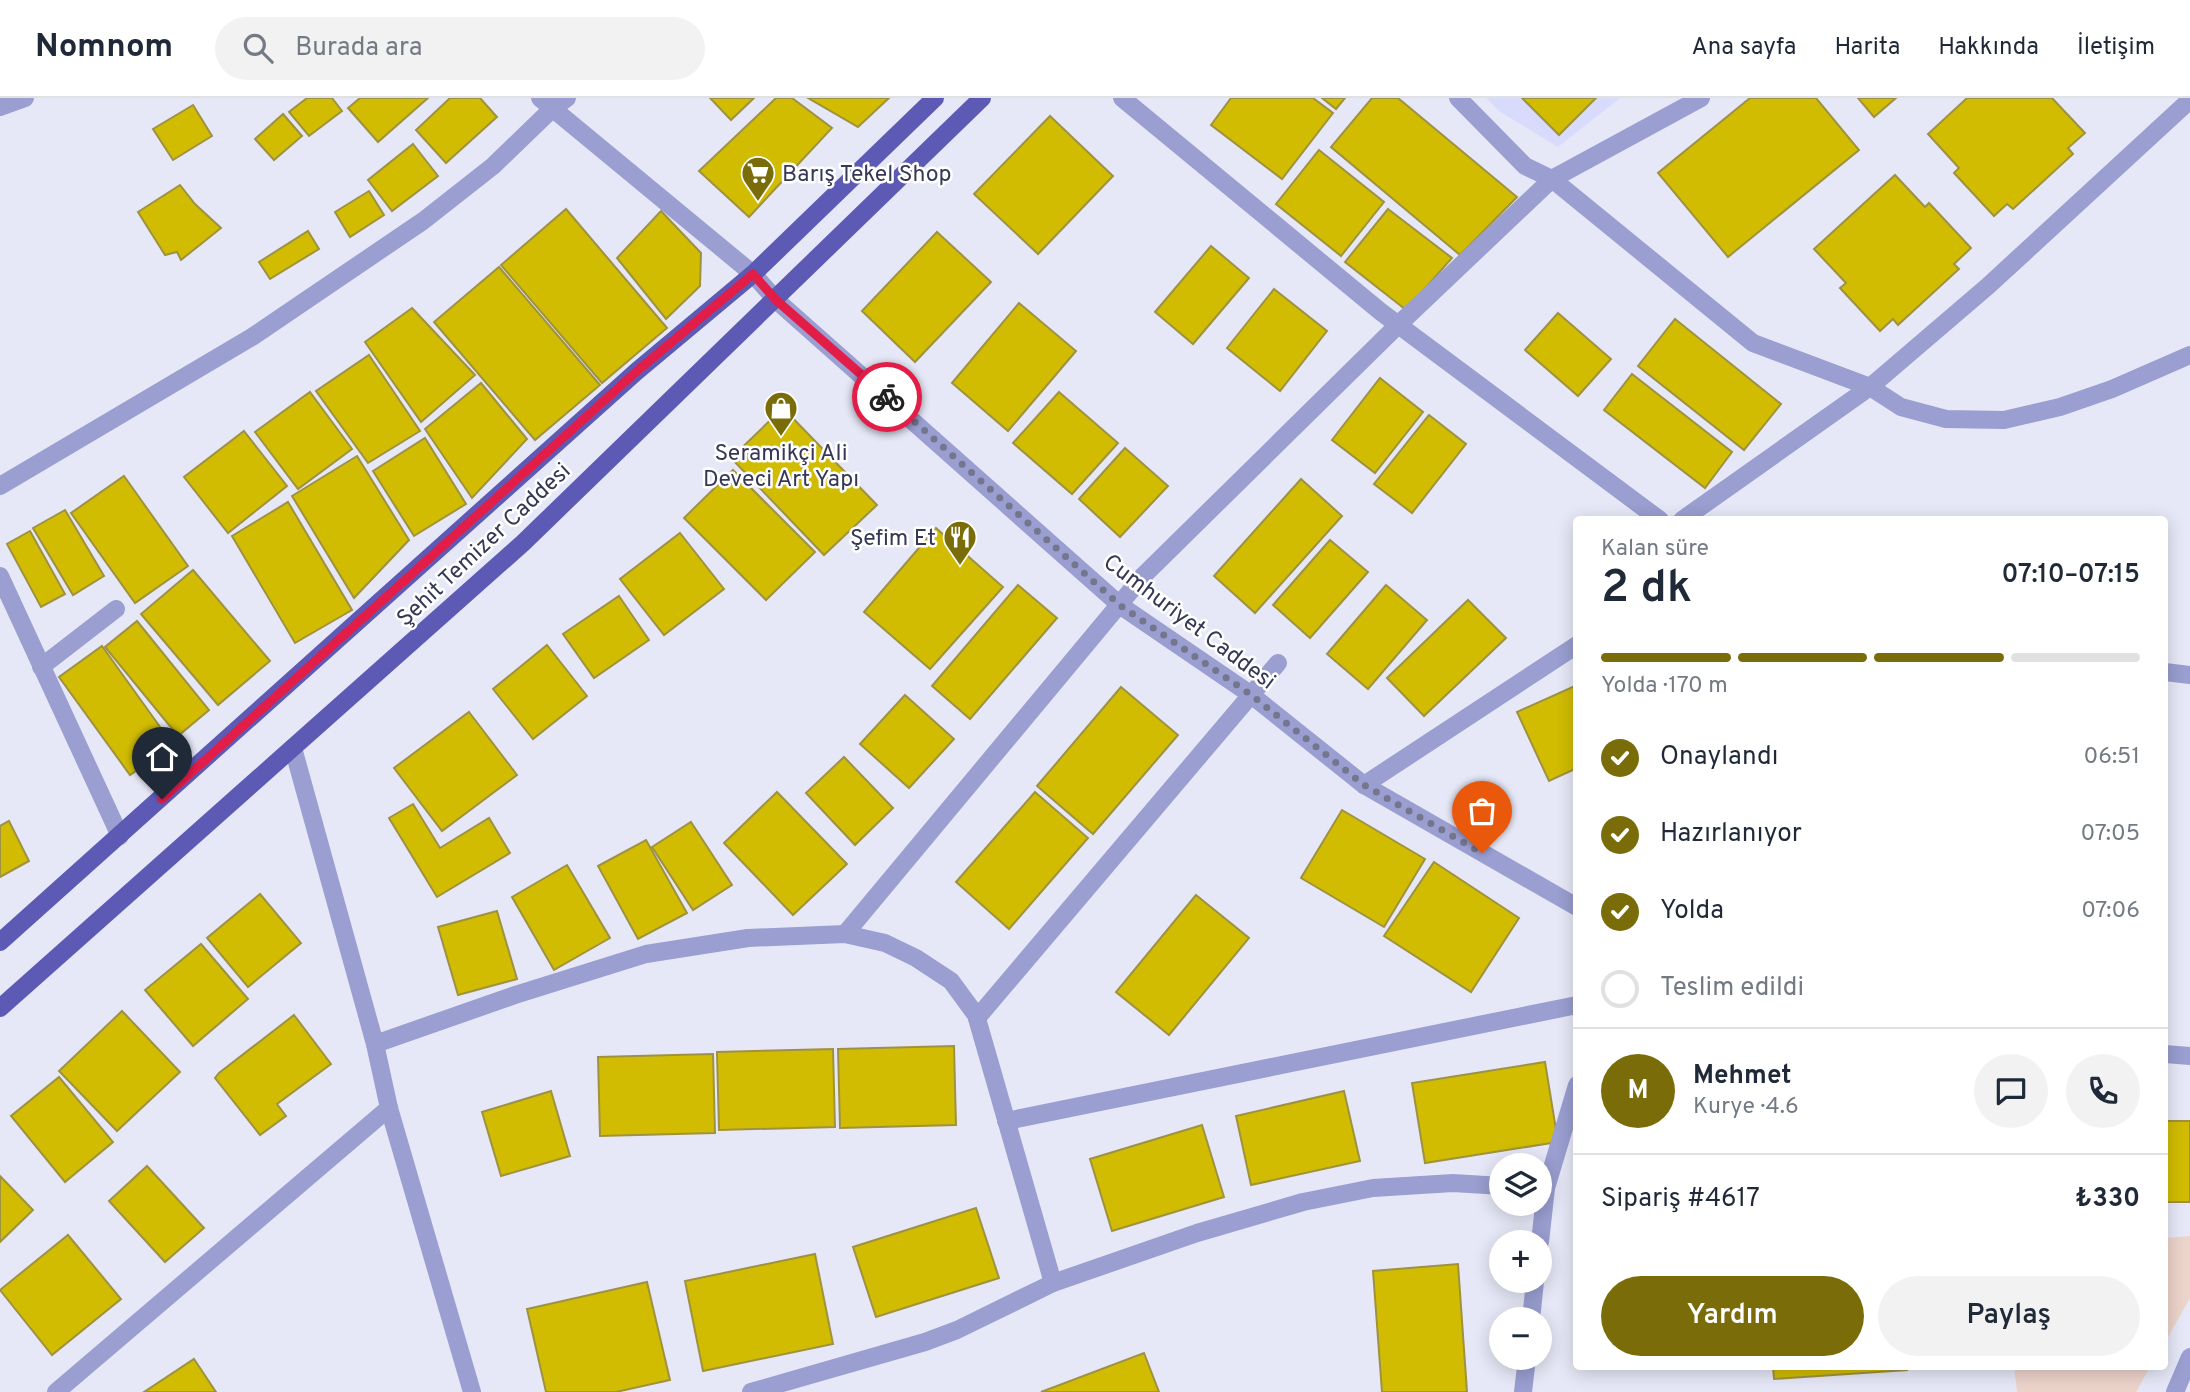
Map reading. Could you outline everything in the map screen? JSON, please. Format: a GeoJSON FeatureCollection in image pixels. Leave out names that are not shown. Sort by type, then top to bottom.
{"type":"FeatureCollection","features":[{"type":"Feature","properties":{"kind":"main road","name":"Şehit Temizer Caddesi"},"geometry":{"type":"LineString","coordinates":[[0,942],[637,371],[753,274],[935,98]]}},
{"type":"Feature","properties":{"kind":"main road","name":"Şehit Temizer Caddesi"},"geometry":{"type":"LineString","coordinates":[[0,1008],[523,543],[982,98]]}},
{"type":"Feature","properties":{"kind":"street"},"geometry":{"type":"LineString","coordinates":[[0,107],[25,98]]}},
{"type":"Feature","properties":{"kind":"street"},"geometry":{"type":"LineString","coordinates":[[0,486],[252,337],[423,221],[493,166],[546,104],[568,98]]}},
{"type":"Feature","properties":{"kind":"street"},"geometry":{"type":"LineString","coordinates":[[1122,98],[1398,325],[1655,516]]}},
{"type":"Feature","properties":{"kind":"street"},"geometry":{"type":"LineString","coordinates":[[1458,98],[1525,166],[1552,178],[1753,343],[1870,387],[1900,407],[1946,419],[2004,420],[2060,407],[2112,389],[2190,355]]}},
{"type":"Feature","properties":{"kind":"street"},"geometry":{"type":"LineString","coordinates":[[845,934],[1121,606],[1143,576],[1398,325],[1552,178],[1701,98]]}},
{"type":"Feature","properties":{"kind":"street"},"geometry":{"type":"LineString","coordinates":[[1688,516],[1870,387],[1988,286],[2190,100]]}},
{"type":"Feature","properties":{"kind":"street","name":"Cumhuriyet Caddesi"},"geometry":{"type":"LineString","coordinates":[[546,104],[753,274],[776,300],[1121,606],[1250,694],[1364,785],[1573,905]]}},
{"type":"Feature","properties":{"kind":"street"},"geometry":{"type":"LineString","coordinates":[[0,576],[120,836]]}},
{"type":"Feature","properties":{"kind":"street"},"geometry":{"type":"LineString","coordinates":[[41,667],[117,609]]}},
{"type":"Feature","properties":{"kind":"street"},"geometry":{"type":"LineString","coordinates":[[1364,785],[1573,648]]}},
{"type":"Feature","properties":{"kind":"street"},"geometry":{"type":"LineString","coordinates":[[976,1018],[1278,663]]}},
{"type":"Feature","properties":{"kind":"street"},"geometry":{"type":"LineString","coordinates":[[2168,673],[2190,675]]}},
{"type":"Feature","properties":{"kind":"street"},"geometry":{"type":"LineString","coordinates":[[293,748],[375,1044],[389,1108],[472,1392]]}},
{"type":"Feature","properties":{"kind":"street"},"geometry":{"type":"LineString","coordinates":[[375,1044],[515,995],[646,954],[748,938],[845,934],[885,943],[916,958],[951,981],[976,1018],[1053,1283]]}},
{"type":"Feature","properties":{"kind":"street"},"geometry":{"type":"LineString","coordinates":[[1006,1121],[1573,1006]]}},
{"type":"Feature","properties":{"kind":"street"},"geometry":{"type":"LineString","coordinates":[[2168,1054],[2190,1056]]}},
{"type":"Feature","properties":{"kind":"street"},"geometry":{"type":"LineString","coordinates":[[1552,1161],[1573,1097]]}},
{"type":"Feature","properties":{"kind":"street"},"geometry":{"type":"LineString","coordinates":[[56,1392],[389,1108]]}},
{"type":"Feature","properties":{"kind":"street"},"geometry":{"type":"LineString","coordinates":[[751,1392],[925,1342],[957,1330],[1053,1283],[1197,1233],[1303,1202],[1373,1188],[1453,1183],[1489,1185]]}},
{"type":"Feature","properties":{"kind":"street"},"geometry":{"type":"LineString","coordinates":[[2175,1392],[2190,1357]]}},
{"type":"Feature","properties":{"kind":"street"},"geometry":{"type":"LineString","coordinates":[[1523,1392],[1526,1370]]}},
{"type":"Feature","properties":{"kind":"shaded area"},"geometry":{"type":"Polygon","coordinates":[[[1486,98],[1620,98],[1558,147],[1499,111],[1486,98]]]}},
{"type":"Feature","properties":{"kind":"shaded area"},"geometry":{"type":"Polygon","coordinates":[[[2190,1236],[2190,1298],[2168,1337],[2168,1238],[2190,1236]]]}},
{"type":"Feature","properties":{"kind":"shaded area"},"geometry":{"type":"Polygon","coordinates":[[[2014,1370],[2148,1370],[2136,1392],[2017,1392],[2014,1370]]]}},
{"type":"Feature","properties":{"kind":"building"},"geometry":{"type":"Polygon","coordinates":[[[307,98],[332,98],[342,111],[309,136],[289,112],[307,98]]]}},
{"type":"Feature","properties":{"kind":"building"},"geometry":{"type":"Polygon","coordinates":[[[360,98],[428,98],[378,142],[348,108],[360,98]]]}},
{"type":"Feature","properties":{"kind":"building"},"geometry":{"type":"Polygon","coordinates":[[[450,98],[480,98],[497,117],[446,163],[416,130],[450,98]]]}},
{"type":"Feature","properties":{"kind":"building"},"geometry":{"type":"Polygon","coordinates":[[[710,98],[754,98],[731,120],[710,98]]]}},
{"type":"Feature","properties":{"kind":"building"},"geometry":{"type":"Polygon","coordinates":[[[776,98],[792,98],[832,128],[749,217],[699,171],[776,98]]]}},
{"type":"Feature","properties":{"kind":"building"},"geometry":{"type":"Polygon","coordinates":[[[808,98],[889,98],[858,127],[808,98]]]}},
{"type":"Feature","properties":{"kind":"building"},"geometry":{"type":"Polygon","coordinates":[[[1231,98],[1313,98],[1333,113],[1282,179],[1211,125],[1231,98]]]}},
{"type":"Feature","properties":{"kind":"building"},"geometry":{"type":"Polygon","coordinates":[[[1322,98],[1345,98],[1336,109],[1322,98]]]}},
{"type":"Feature","properties":{"kind":"building"},"geometry":{"type":"Polygon","coordinates":[[[1372,98],[1398,98],[1517,197],[1460,255],[1331,147],[1372,98]]]}},
{"type":"Feature","properties":{"kind":"building"},"geometry":{"type":"Polygon","coordinates":[[[1522,98],[1596,98],[1559,135],[1522,98]]]}},
{"type":"Feature","properties":{"kind":"building"},"geometry":{"type":"Polygon","coordinates":[[[1750,98],[1816,98],[1859,150],[1728,257],[1658,173],[1750,98]]]}},
{"type":"Feature","properties":{"kind":"building"},"geometry":{"type":"Polygon","coordinates":[[[1858,98],[1896,98],[1874,117],[1858,98]]]}},
{"type":"Feature","properties":{"kind":"building"},"geometry":{"type":"Polygon","coordinates":[[[1967,98],[2052,98],[2085,133],[2068,148],[2073,154],[2013,209],[2007,204],[1994,216],[1954,173],[1959,168],[1928,134],[1967,98]]]}},
{"type":"Feature","properties":{"kind":"building"},"geometry":{"type":"Polygon","coordinates":[[[193,105],[212,136],[173,160],[153,129],[193,105]]]}},
{"type":"Feature","properties":{"kind":"building"},"geometry":{"type":"Polygon","coordinates":[[[283,114],[302,136],[274,160],[255,139],[283,114]]]}},
{"type":"Feature","properties":{"kind":"building"},"geometry":{"type":"Polygon","coordinates":[[[1050,116],[1113,176],[1038,254],[974,194],[1050,116]]]}},
{"type":"Feature","properties":{"kind":"building"},"geometry":{"type":"Polygon","coordinates":[[[413,144],[438,176],[392,211],[368,180],[413,144]]]}},
{"type":"Feature","properties":{"kind":"building"},"geometry":{"type":"Polygon","coordinates":[[[1319,150],[1384,202],[1341,256],[1276,204],[1319,150]]]}},
{"type":"Feature","properties":{"kind":"building"},"geometry":{"type":"Polygon","coordinates":[[[1895,175],[1925,207],[1929,203],[1971,248],[1954,264],[1959,269],[1898,325],[1893,319],[1880,331],[1840,288],[1846,283],[1814,249],[1895,175]]]}},
{"type":"Feature","properties":{"kind":"building"},"geometry":{"type":"Polygon","coordinates":[[[180,185],[195,204],[221,228],[181,260],[177,252],[165,255],[138,212],[180,185]]]}},
{"type":"Feature","properties":{"kind":"building"},"geometry":{"type":"Polygon","coordinates":[[[369,191],[384,215],[350,237],[335,212],[369,191]]]}},
{"type":"Feature","properties":{"kind":"building"},"geometry":{"type":"Polygon","coordinates":[[[566,209],[667,328],[602,383],[501,265],[566,209]]]}},
{"type":"Feature","properties":{"kind":"building"},"geometry":{"type":"Polygon","coordinates":[[[1388,209],[1452,258],[1406,310],[1345,262],[1388,209]]]}},
{"type":"Feature","properties":{"kind":"building"},"geometry":{"type":"Polygon","coordinates":[[[661,211],[701,253],[700,286],[666,319],[617,258],[661,211]]]}},
{"type":"Feature","properties":{"kind":"building"},"geometry":{"type":"Polygon","coordinates":[[[308,231],[319,249],[270,279],[259,262],[308,231]]]}},
{"type":"Feature","properties":{"kind":"building"},"geometry":{"type":"Polygon","coordinates":[[[937,232],[991,282],[915,362],[862,311],[937,232]]]}},
{"type":"Feature","properties":{"kind":"building"},"geometry":{"type":"Polygon","coordinates":[[[1211,246],[1249,278],[1193,344],[1155,312],[1211,246]]]}},
{"type":"Feature","properties":{"kind":"building"},"geometry":{"type":"Polygon","coordinates":[[[499,267],[600,385],[535,440],[434,322],[499,267]]]}},
{"type":"Feature","properties":{"kind":"building"},"geometry":{"type":"Polygon","coordinates":[[[1274,289],[1327,331],[1280,391],[1227,348],[1274,289]]]}},
{"type":"Feature","properties":{"kind":"building"},"geometry":{"type":"Polygon","coordinates":[[[1019,303],[1076,351],[1008,431],[952,383],[1019,303]]]}},
{"type":"Feature","properties":{"kind":"building"},"geometry":{"type":"Polygon","coordinates":[[[412,308],[475,375],[421,422],[365,342],[412,308]]]}},
{"type":"Feature","properties":{"kind":"building"},"geometry":{"type":"Polygon","coordinates":[[[1558,313],[1611,359],[1578,396],[1525,350],[1558,313]]]}},
{"type":"Feature","properties":{"kind":"building"},"geometry":{"type":"Polygon","coordinates":[[[1675,319],[1781,404],[1744,450],[1638,366],[1675,319]]]}},
{"type":"Feature","properties":{"kind":"building"},"geometry":{"type":"Polygon","coordinates":[[[369,355],[420,431],[368,463],[316,391],[369,355]]]}},
{"type":"Feature","properties":{"kind":"building"},"geometry":{"type":"Polygon","coordinates":[[[1632,374],[1732,452],[1705,488],[1604,410],[1632,374]]]}},
{"type":"Feature","properties":{"kind":"building"},"geometry":{"type":"Polygon","coordinates":[[[1380,378],[1423,412],[1375,473],[1332,440],[1380,378]]]}},
{"type":"Feature","properties":{"kind":"building"},"geometry":{"type":"Polygon","coordinates":[[[481,383],[527,439],[472,498],[425,429],[481,383]]]}},
{"type":"Feature","properties":{"kind":"building"},"geometry":{"type":"Polygon","coordinates":[[[310,392],[352,449],[298,489],[255,432],[310,392]]]}},
{"type":"Feature","properties":{"kind":"building"},"geometry":{"type":"Polygon","coordinates":[[[1059,392],[1118,443],[1072,494],[1013,443],[1059,392]]]}},
{"type":"Feature","properties":{"kind":"building"},"geometry":{"type":"Polygon","coordinates":[[[783,408],[877,505],[824,555],[731,458],[783,408]]]}},
{"type":"Feature","properties":{"kind":"building"},"geometry":{"type":"Polygon","coordinates":[[[1429,415],[1466,444],[1412,513],[1374,484],[1429,415]]]}},
{"type":"Feature","properties":{"kind":"building"},"geometry":{"type":"Polygon","coordinates":[[[244,431],[287,486],[228,533],[184,477],[244,431]]]}},
{"type":"Feature","properties":{"kind":"building"},"geometry":{"type":"Polygon","coordinates":[[[425,438],[466,504],[414,536],[373,471],[425,438]]]}},
{"type":"Feature","properties":{"kind":"building"},"geometry":{"type":"Polygon","coordinates":[[[1125,448],[1168,486],[1120,537],[1079,499],[1125,448]]]}},
{"type":"Feature","properties":{"kind":"building"},"geometry":{"type":"Polygon","coordinates":[[[357,456],[409,540],[354,598],[292,496],[357,456]]]}},
{"type":"Feature","properties":{"kind":"building"},"geometry":{"type":"Polygon","coordinates":[[[733,470],[815,552],[766,600],[684,518],[733,470]]]}},
{"type":"Feature","properties":{"kind":"building"},"geometry":{"type":"Polygon","coordinates":[[[124,476],[188,566],[135,603],[71,513],[124,476]]]}},
{"type":"Feature","properties":{"kind":"building"},"geometry":{"type":"Polygon","coordinates":[[[1301,479],[1342,516],[1255,613],[1214,576],[1301,479]]]}},
{"type":"Feature","properties":{"kind":"building"},"geometry":{"type":"Polygon","coordinates":[[[288,502],[352,610],[295,643],[232,536],[288,502]]]}},
{"type":"Feature","properties":{"kind":"building"},"geometry":{"type":"Polygon","coordinates":[[[65,510],[104,576],[73,595],[33,528],[65,510]]]}},
{"type":"Feature","properties":{"kind":"building"},"geometry":{"type":"Polygon","coordinates":[[[936,528],[1003,587],[930,669],[864,612],[936,528]]]}},
{"type":"Feature","properties":{"kind":"building"},"geometry":{"type":"Polygon","coordinates":[[[30,531],[65,594],[41,607],[7,544],[30,531]]]}},
{"type":"Feature","properties":{"kind":"building"},"geometry":{"type":"Polygon","coordinates":[[[680,533],[724,589],[664,635],[620,579],[680,533]]]}},
{"type":"Feature","properties":{"kind":"building"},"geometry":{"type":"Polygon","coordinates":[[[1330,540],[1368,572],[1310,638],[1273,605],[1330,540]]]}},
{"type":"Feature","properties":{"kind":"building"},"geometry":{"type":"Polygon","coordinates":[[[193,570],[270,661],[218,705],[141,614],[193,570]]]}},
{"type":"Feature","properties":{"kind":"building"},"geometry":{"type":"Polygon","coordinates":[[[1018,585],[1057,618],[970,719],[932,686],[1018,585]]]}},
{"type":"Feature","properties":{"kind":"building"},"geometry":{"type":"Polygon","coordinates":[[[1386,585],[1427,620],[1368,689],[1327,654],[1386,585]]]}},
{"type":"Feature","properties":{"kind":"building"},"geometry":{"type":"Polygon","coordinates":[[[619,596],[649,640],[594,678],[563,634],[619,596]]]}},
{"type":"Feature","properties":{"kind":"building"},"geometry":{"type":"Polygon","coordinates":[[[1468,600],[1506,638],[1424,716],[1387,678],[1468,600]]]}},
{"type":"Feature","properties":{"kind":"building"},"geometry":{"type":"Polygon","coordinates":[[[137,621],[209,710],[178,736],[105,647],[137,621]]]}},
{"type":"Feature","properties":{"kind":"building"},"geometry":{"type":"Polygon","coordinates":[[[547,645],[587,696],[533,739],[493,689],[547,645]]]}},
{"type":"Feature","properties":{"kind":"building"},"geometry":{"type":"Polygon","coordinates":[[[102,646],[173,745],[130,775],[59,677],[102,646]]]}},
{"type":"Feature","properties":{"kind":"building"},"geometry":{"type":"Polygon","coordinates":[[[1121,687],[1178,735],[1093,834],[1037,786],[1121,687]]]}},
{"type":"Feature","properties":{"kind":"building"},"geometry":{"type":"Polygon","coordinates":[[[1573,687],[1573,770],[1549,781],[1517,712],[1573,687]]]}},
{"type":"Feature","properties":{"kind":"building"},"geometry":{"type":"Polygon","coordinates":[[[905,695],[954,739],[909,788],[860,744],[905,695]]]}},
{"type":"Feature","properties":{"kind":"building"},"geometry":{"type":"Polygon","coordinates":[[[469,712],[517,775],[442,831],[394,768],[469,712]]]}},
{"type":"Feature","properties":{"kind":"building"},"geometry":{"type":"Polygon","coordinates":[[[844,757],[893,808],[855,845],[806,793],[844,757]]]}},
{"type":"Feature","properties":{"kind":"building"},"geometry":{"type":"Polygon","coordinates":[[[777,792],[847,864],[793,915],[724,843],[777,792]]]}},
{"type":"Feature","properties":{"kind":"building"},"geometry":{"type":"Polygon","coordinates":[[[1035,792],[1088,838],[1009,929],[956,882],[1035,792]]]}},
{"type":"Feature","properties":{"kind":"building"},"geometry":{"type":"Polygon","coordinates":[[[413,804],[440,848],[489,818],[510,853],[437,897],[389,818],[413,804]]]}},
{"type":"Feature","properties":{"kind":"building"},"geometry":{"type":"Polygon","coordinates":[[[1342,810],[1425,859],[1384,927],[1301,878],[1342,810]]]}},
{"type":"Feature","properties":{"kind":"building"},"geometry":{"type":"Polygon","coordinates":[[[9,821],[29,861],[0,877],[0,826],[9,821]]]}},
{"type":"Feature","properties":{"kind":"building"},"geometry":{"type":"Polygon","coordinates":[[[691,822],[732,885],[693,910],[652,847],[691,822]]]}},
{"type":"Feature","properties":{"kind":"building"},"geometry":{"type":"Polygon","coordinates":[[[646,840],[687,913],[638,939],[598,866],[646,840]]]}},
{"type":"Feature","properties":{"kind":"building"},"geometry":{"type":"Polygon","coordinates":[[[1434,862],[1519,918],[1471,992],[1384,936],[1434,862]]]}},
{"type":"Feature","properties":{"kind":"building"},"geometry":{"type":"Polygon","coordinates":[[[567,865],[610,938],[554,970],[512,897],[567,865]]]}},
{"type":"Feature","properties":{"kind":"building"},"geometry":{"type":"Polygon","coordinates":[[[260,894],[301,943],[248,987],[207,938],[260,894]]]}},
{"type":"Feature","properties":{"kind":"building"},"geometry":{"type":"Polygon","coordinates":[[[1196,895],[1249,938],[1169,1035],[1116,992],[1196,895]]]}},
{"type":"Feature","properties":{"kind":"building"},"geometry":{"type":"Polygon","coordinates":[[[497,911],[517,979],[458,995],[438,927],[497,911]]]}},
{"type":"Feature","properties":{"kind":"building"},"geometry":{"type":"Polygon","coordinates":[[[201,944],[248,999],[193,1046],[145,990],[201,944]]]}},
{"type":"Feature","properties":{"kind":"building"},"geometry":{"type":"Polygon","coordinates":[[[122,1011],[180,1072],[117,1131],[59,1071],[122,1011]]]}},
{"type":"Feature","properties":{"kind":"building"},"geometry":{"type":"Polygon","coordinates":[[[294,1015],[331,1064],[277,1104],[286,1116],[260,1135],[215,1078],[294,1015]]]}},
{"type":"Feature","properties":{"kind":"building"},"geometry":{"type":"Polygon","coordinates":[[[954,1046],[956,1125],[840,1128],[838,1049],[954,1046]]]}},
{"type":"Feature","properties":{"kind":"building"},"geometry":{"type":"Polygon","coordinates":[[[833,1049],[835,1127],[719,1130],[717,1052],[833,1049]]]}},
{"type":"Feature","properties":{"kind":"building"},"geometry":{"type":"Polygon","coordinates":[[[713,1054],[715,1133],[600,1136],[598,1057],[713,1054]]]}},
{"type":"Feature","properties":{"kind":"building"},"geometry":{"type":"Polygon","coordinates":[[[1545,1062],[1558,1142],[1425,1163],[1412,1083],[1545,1062]]]}},
{"type":"Feature","properties":{"kind":"building"},"geometry":{"type":"Polygon","coordinates":[[[59,1077],[113,1142],[65,1182],[11,1116],[59,1077]]]}},
{"type":"Feature","properties":{"kind":"building"},"geometry":{"type":"Polygon","coordinates":[[[551,1091],[570,1156],[501,1176],[482,1112],[551,1091]]]}},
{"type":"Feature","properties":{"kind":"building"},"geometry":{"type":"Polygon","coordinates":[[[1344,1091],[1360,1161],[1251,1185],[1236,1116],[1344,1091]]]}},
{"type":"Feature","properties":{"kind":"building"},"geometry":{"type":"Polygon","coordinates":[[[2168,1121],[2190,1121],[2190,1202],[2168,1202],[2168,1121]]]}},
{"type":"Feature","properties":{"kind":"building"},"geometry":{"type":"Polygon","coordinates":[[[1202,1125],[1224,1197],[1112,1231],[1090,1159],[1202,1125]]]}},
{"type":"Feature","properties":{"kind":"building"},"geometry":{"type":"Polygon","coordinates":[[[147,1166],[204,1228],[165,1262],[109,1201],[147,1166]]]}},
{"type":"Feature","properties":{"kind":"building"},"geometry":{"type":"Polygon","coordinates":[[[0,1176],[33,1210],[0,1242],[0,1176]]]}},
{"type":"Feature","properties":{"kind":"building"},"geometry":{"type":"Polygon","coordinates":[[[976,1208],[999,1278],[876,1317],[853,1247],[976,1208]]]}},
{"type":"Feature","properties":{"kind":"building"},"geometry":{"type":"Polygon","coordinates":[[[68,1235],[121,1299],[52,1355],[0,1290],[68,1235]]]}},
{"type":"Feature","properties":{"kind":"building"},"geometry":{"type":"Polygon","coordinates":[[[815,1254],[833,1344],[703,1371],[685,1281],[815,1254]]]}},
{"type":"Feature","properties":{"kind":"building"},"geometry":{"type":"Polygon","coordinates":[[[1458,1264],[1467,1392],[1382,1392],[1373,1271],[1458,1264]]]}},
{"type":"Feature","properties":{"kind":"building"},"geometry":{"type":"Polygon","coordinates":[[[647,1282],[670,1380],[616,1392],[546,1392],[527,1309],[647,1282]]]}},
{"type":"Feature","properties":{"kind":"building"},"geometry":{"type":"Polygon","coordinates":[[[1144,1353],[1159,1392],[1041,1392],[1144,1353]]]}},
{"type":"Feature","properties":{"kind":"building"},"geometry":{"type":"Polygon","coordinates":[[[194,1359],[216,1392],[144,1392],[194,1359]]]}},
{"type":"Feature","properties":{"kind":"building"},"geometry":{"type":"Polygon","coordinates":[[[1773,1370],[1907,1370],[1774,1379],[1773,1370]]]}},
{"type":"Feature","properties":{"kind":"way so far"},"geometry":{"type":"LineString","coordinates":[[887,397],[1121,606],[1250,694],[1364,785],[1482,853]]}},
{"type":"Feature","properties":{"kind":"place","name":"Barış Tekel Shop"},"geometry":{"type":"Point","coordinates":[758,203]}},
{"type":"Feature","properties":{"kind":"place","name":"Seramikçi Ali Deveci Art Yapı"},"geometry":{"type":"Point","coordinates":[781,438]}},
{"type":"Feature","properties":{"kind":"place","name":"Şefim Et"},"geometry":{"type":"Point","coordinates":[960,567]}},
{"type":"Feature","properties":{"kind":"route"},"geometry":{"type":"LineString","coordinates":[[162,799],[637,371],[753,274],[776,300],[887,397]]}}]}
